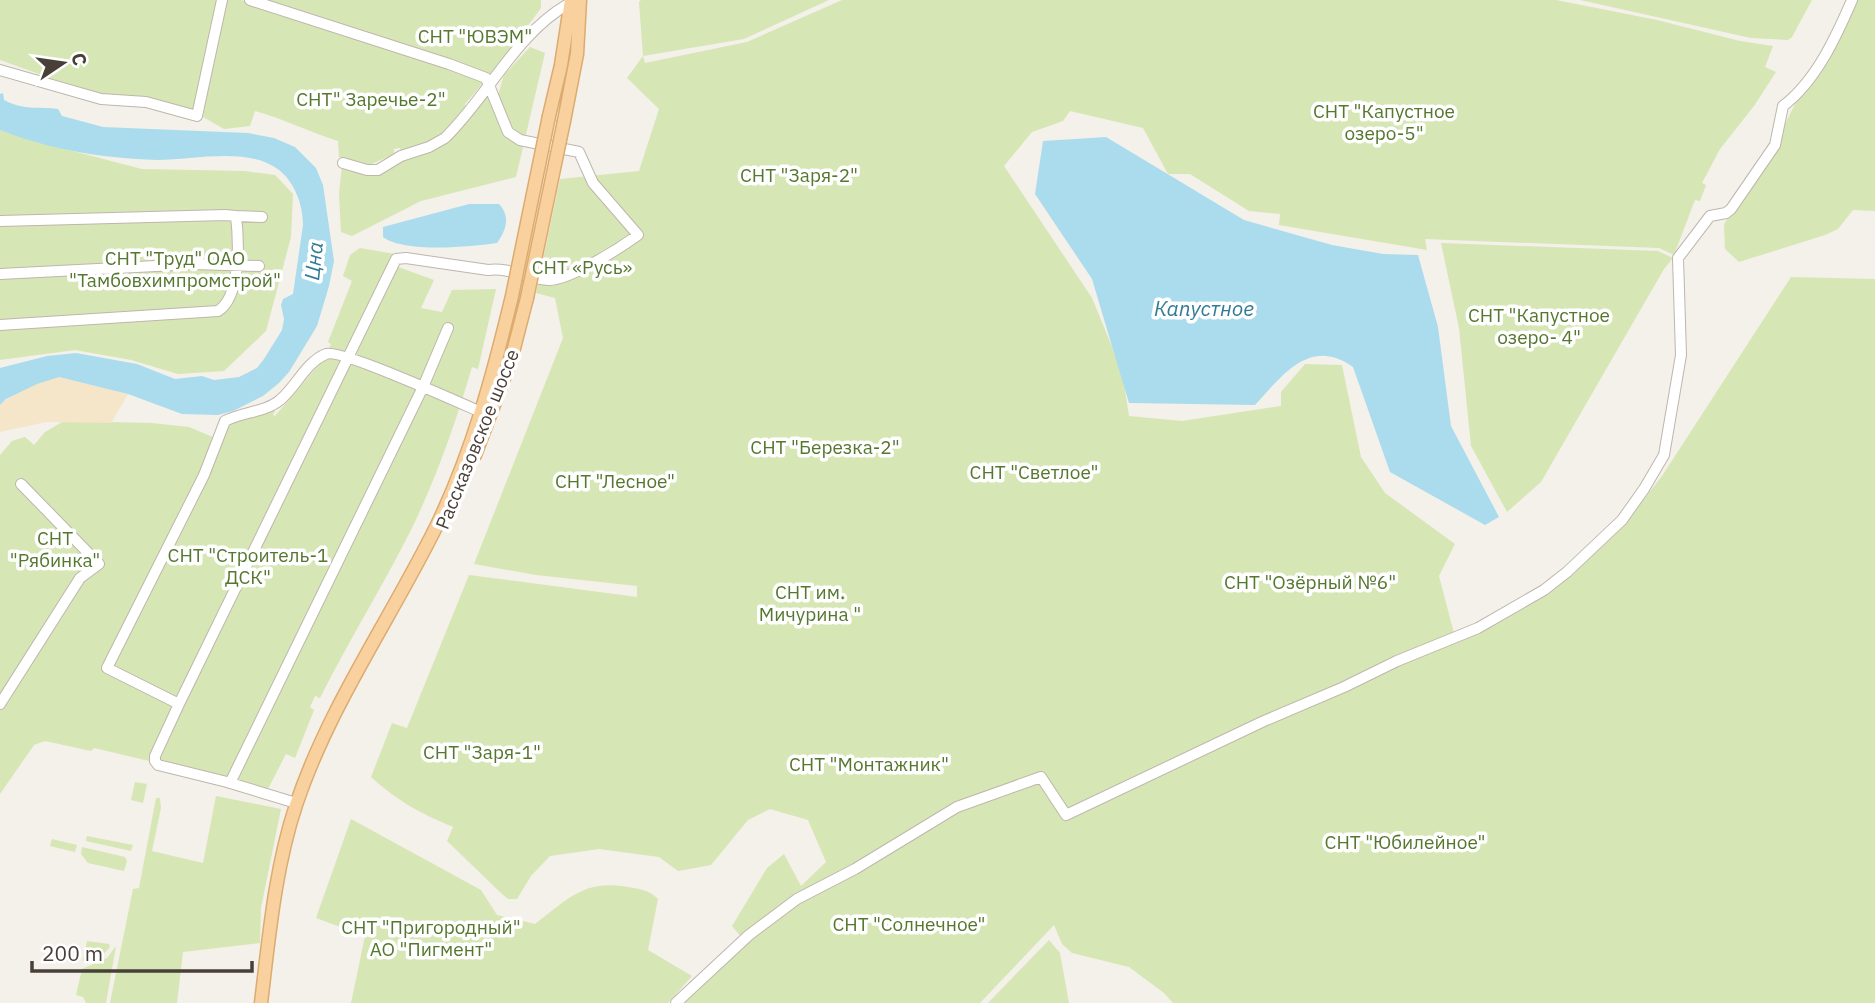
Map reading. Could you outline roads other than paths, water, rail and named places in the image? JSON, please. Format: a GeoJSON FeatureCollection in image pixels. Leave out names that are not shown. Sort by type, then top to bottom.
{"type":"FeatureCollection","features":[{"type":"Feature","properties":{"kind":"main road","name":"Рассказовское шоссе"},"geometry":{"type":"LineString","coordinates":[[261,1003],[281,865],[296,803],[346,691],[436,527],[457,480],[481,412],[512,296],[574,1]]}},
{"type":"Feature","properties":{"kind":"main road","name":"Рассказовское шоссе"},"geometry":{"type":"LineString","coordinates":[[346,691],[398,610],[443,527],[498,397],[511,359],[527,298],[577,54],[574,1]]}},
{"type":"Feature","properties":{"kind":"street"},"geometry":{"type":"LineString","coordinates":[[0,70],[101,99],[146,102],[197,116],[222,0]]}},
{"type":"Feature","properties":{"kind":"street"},"geometry":{"type":"LineString","coordinates":[[250,0],[486,78],[508,132],[520,140],[579,152],[593,183],[638,235],[611,255],[560,278],[548,280],[501,268],[488,270],[407,258],[396,259],[156,753],[155,761],[160,766],[296,803]]}},
{"type":"Feature","properties":{"kind":"street"},"geometry":{"type":"LineString","coordinates":[[676,1003],[749,935],[797,899],[855,869],[969,801],[1041,777],[1066,816],[1264,721],[1478,628],[1544,590],[1567,572],[1622,520],[1664,455],[1681,355],[1678,258],[1710,216],[1726,213],[1731,209],[1776,145],[1783,106],[1795,98],[1805,84],[1841,26],[1852,0]]}},
{"type":"Feature","properties":{"kind":"street"},"geometry":{"type":"LineString","coordinates":[[343,163],[373,171],[401,156],[434,145],[452,131],[530,35],[560,9],[574,1]]}},
{"type":"Feature","properties":{"kind":"street"},"geometry":{"type":"LineString","coordinates":[[0,325],[214,312],[222,309],[231,297],[238,232],[236,216]]}},
{"type":"Feature","properties":{"kind":"street"},"geometry":{"type":"LineString","coordinates":[[0,221],[262,216]]}},
{"type":"Feature","properties":{"kind":"street"},"geometry":{"type":"LineString","coordinates":[[0,274],[236,263],[259,265]]}},
{"type":"Feature","properties":{"kind":"street"},"geometry":{"type":"LineString","coordinates":[[230,783],[423,387],[448,328]]}},
{"type":"Feature","properties":{"kind":"street"},"geometry":{"type":"LineString","coordinates":[[179,704],[107,668],[204,475],[223,424],[229,419],[278,402],[309,368],[324,355],[334,353],[481,412]]}},
{"type":"Feature","properties":{"kind":"street"},"geometry":{"type":"LineString","coordinates":[[0,704],[80,578],[99,564],[21,484]]}},
{"type":"Feature","properties":{"kind":"water","name":"Цна"},"geometry":{"type":"Polygon","coordinates":[[[3,93],[4,100],[12,103],[25,107],[58,109],[62,116],[103,127],[248,133],[274,138],[295,147],[316,168],[323,185],[334,261],[317,326],[289,372],[279,383],[263,396],[233,411],[218,415],[182,414],[128,394],[59,377],[37,384],[6,399],[0,405],[0,368],[47,356],[76,353],[137,364],[175,379],[202,376],[214,380],[239,377],[257,368],[282,330],[284,319],[281,305],[283,299],[293,294],[303,225],[295,191],[286,177],[273,166],[247,157],[157,160],[77,152],[38,143],[0,130],[0,94],[3,93]]]}},
{"type":"Feature","properties":{"kind":"water","name":"Капустное"},"geometry":{"type":"Polygon","coordinates":[[[1106,137],[1244,220],[1332,245],[1383,254],[1418,255],[1438,327],[1451,426],[1499,517],[1485,525],[1390,472],[1353,367],[1338,359],[1323,356],[1298,363],[1255,405],[1129,403],[1092,279],[1035,194],[1043,141],[1106,137]]]}},
{"type":"Feature","properties":{"kind":"water"},"geometry":{"type":"Polygon","coordinates":[[[469,204],[499,204],[503,209],[506,224],[497,243],[421,247],[393,242],[383,237],[383,227],[469,204]]]}},
{"type":"Feature","properties":{"kind":"park label","name":"СНТ \"ЮВЭМ\""},"geometry":{"type":"Point","coordinates":[475,36]}},
{"type":"Feature","properties":{"kind":"park label","name":"СНТ\" Заречье-2\""},"geometry":{"type":"Point","coordinates":[371,99]}},
{"type":"Feature","properties":{"kind":"park label","name":"СНТ \"Капустное озеро-5\""},"geometry":{"type":"Point","coordinates":[1384,122]}},
{"type":"Feature","properties":{"kind":"park label","name":"СНТ \"Заря-2\""},"geometry":{"type":"Point","coordinates":[799,175]}},
{"type":"Feature","properties":{"kind":"park label","name":"СНТ «Русь»"},"geometry":{"type":"Point","coordinates":[582,267]}},
{"type":"Feature","properties":{"kind":"park label","name":"СНТ \"Труд\" ОАО \"Тамбовхимпромстрой\""},"geometry":{"type":"Point","coordinates":[175,269]}},
{"type":"Feature","properties":{"kind":"park label","name":"СНТ \"Капустное озеро- 4\""},"geometry":{"type":"Point","coordinates":[1539,326]}},
{"type":"Feature","properties":{"kind":"park label","name":"СНТ \"Березка-2\""},"geometry":{"type":"Point","coordinates":[825,447]}},
{"type":"Feature","properties":{"kind":"park label","name":"СНТ \"Светлое\""},"geometry":{"type":"Point","coordinates":[1034,472]}},
{"type":"Feature","properties":{"kind":"park label","name":"СНТ \"Лесное\""},"geometry":{"type":"Point","coordinates":[615,481]}},
{"type":"Feature","properties":{"kind":"park label","name":"СНТ \"Рябинка\""},"geometry":{"type":"Point","coordinates":[55,549]}},
{"type":"Feature","properties":{"kind":"park label","name":"СНТ \"Строитель-1 ДСК\""},"geometry":{"type":"Point","coordinates":[248,566]}},
{"type":"Feature","properties":{"kind":"park label","name":"СНТ \"Озёрный №6\""},"geometry":{"type":"Point","coordinates":[1310,582]}},
{"type":"Feature","properties":{"kind":"park label","name":"СНТ им. Мичурина \""},"geometry":{"type":"Point","coordinates":[810,603]}},
{"type":"Feature","properties":{"kind":"park label","name":"СНТ \"Заря-1\""},"geometry":{"type":"Point","coordinates":[482,752]}},
{"type":"Feature","properties":{"kind":"park label","name":"СНТ \"Монтажник\""},"geometry":{"type":"Point","coordinates":[869,764]}},
{"type":"Feature","properties":{"kind":"park label","name":"СНТ \"Юбилейное\""},"geometry":{"type":"Point","coordinates":[1405,842]}},
{"type":"Feature","properties":{"kind":"park label","name":"СНТ \"Солнечное\""},"geometry":{"type":"Point","coordinates":[909,924]}},
{"type":"Feature","properties":{"kind":"park label","name":"СНТ \"Пригородный\" АО \"Пигмент\""},"geometry":{"type":"Point","coordinates":[431,938]}}]}
